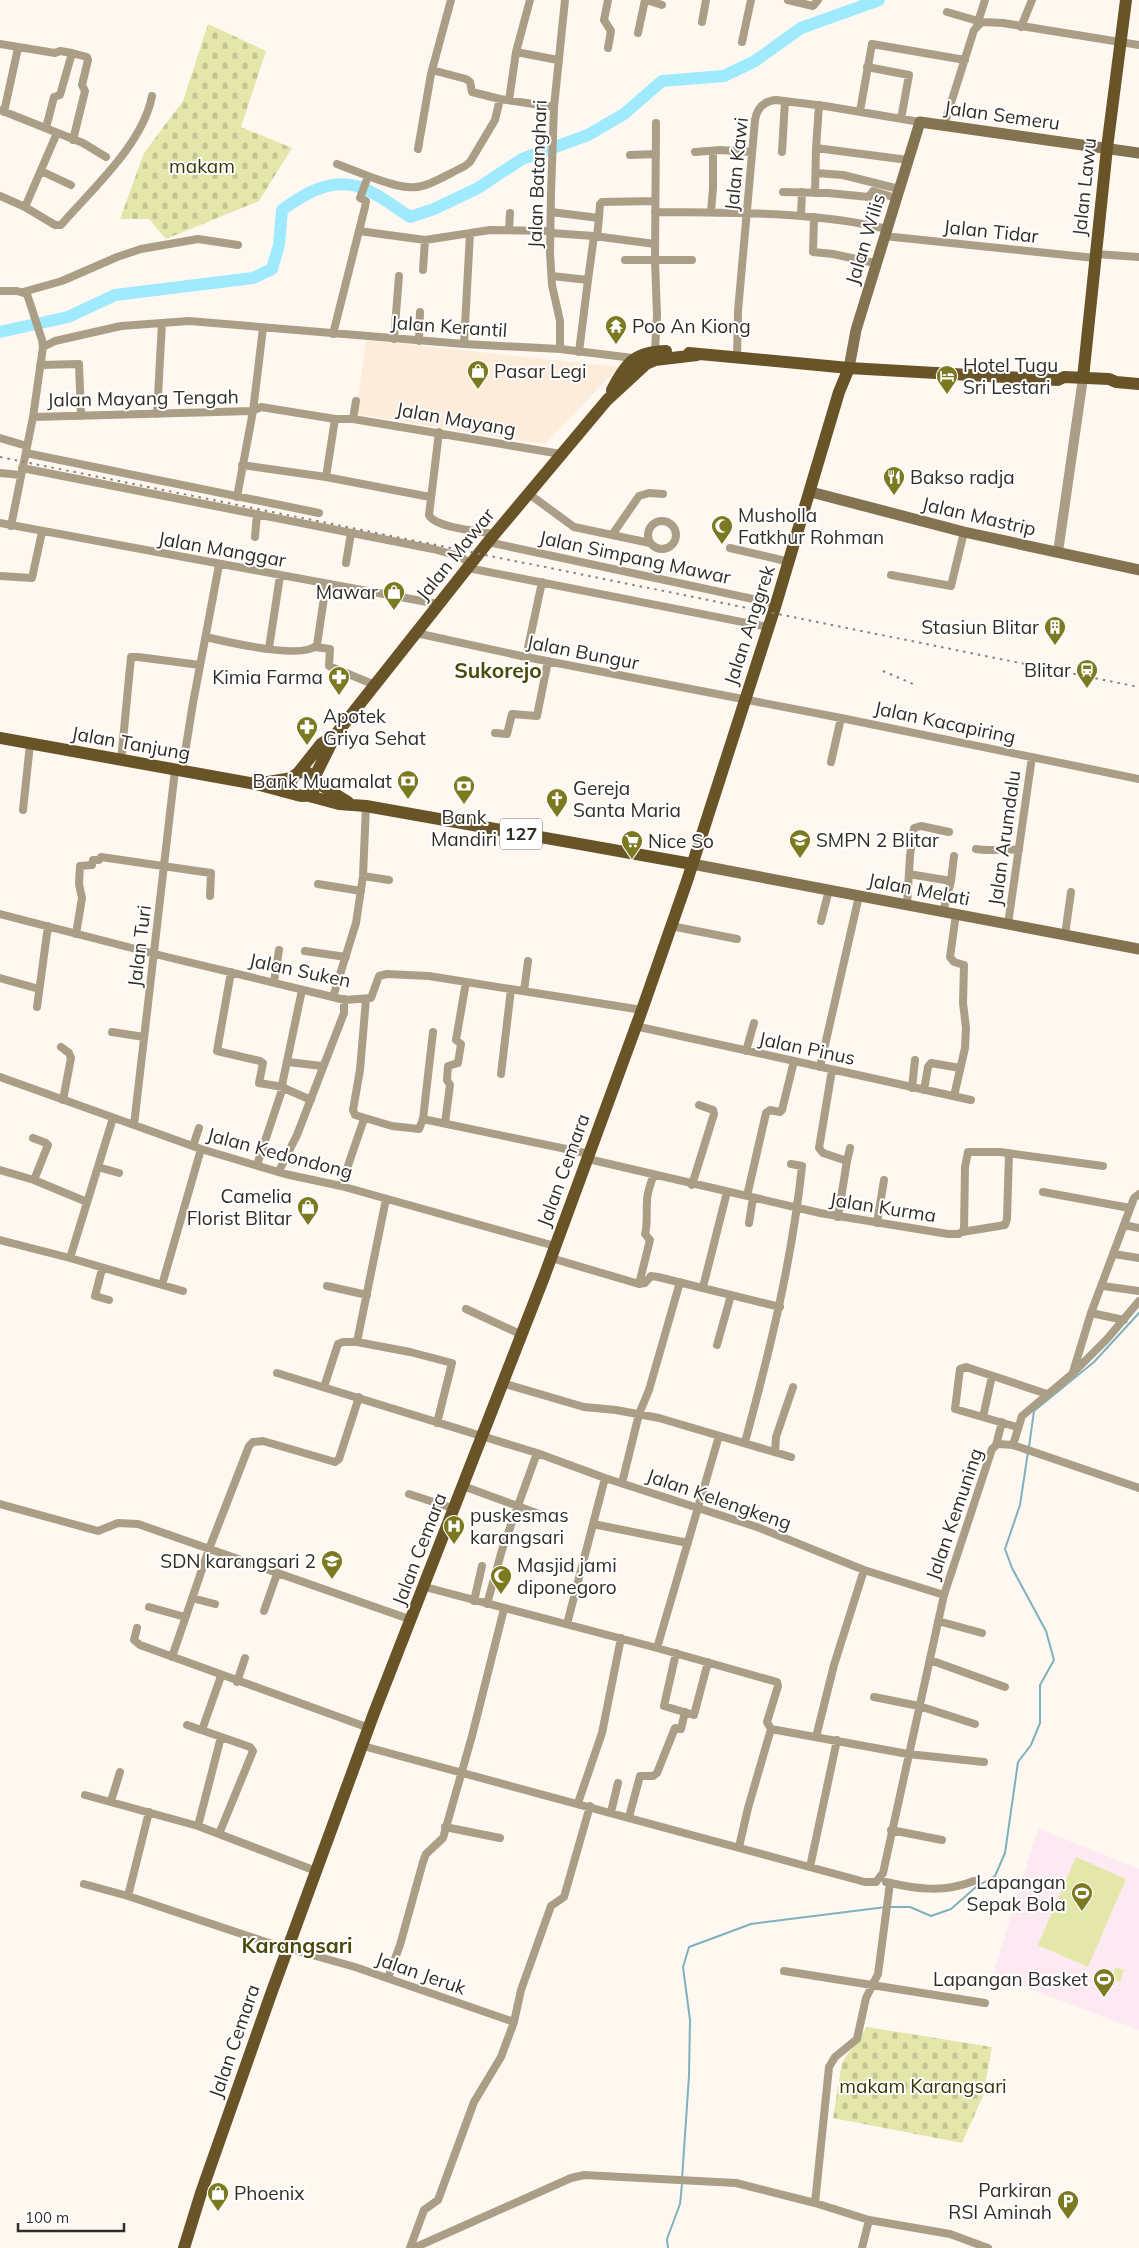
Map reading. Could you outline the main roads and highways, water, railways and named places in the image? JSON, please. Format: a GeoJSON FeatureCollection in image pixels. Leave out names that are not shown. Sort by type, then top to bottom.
{"type":"FeatureCollection","features":[{"type":"Feature","properties":{"kind":"main road","name":"Jalan Lawu"},"geometry":{"type":"LineString","coordinates":[[1082,381],[1107,148],[1126,0]]}},
{"type":"Feature","properties":{"kind":"main road","name":"Jalan Semeru"},"geometry":{"type":"LineString","coordinates":[[920,122],[1139,153]]}},
{"type":"Feature","properties":{"kind":"main road","name":"Jalan Wilis"},"geometry":{"type":"LineString","coordinates":[[849,368],[856,330],[875,263],[920,122]]}},
{"type":"Feature","properties":{"kind":"main road","name":"Jalan Mawar"},"geometry":{"type":"LineString","coordinates":[[607,400],[633,358],[641,354],[655,352],[849,368],[1058,380],[1064,377],[1082,381],[1109,379],[1116,382],[1139,384]]}},
{"type":"Feature","properties":{"kind":"main road","name":"Jalan Mawar"},"geometry":{"type":"LineString","coordinates":[[315,780],[336,734],[491,538],[607,400],[646,364],[655,360],[697,355]]}},
{"type":"Feature","properties":{"kind":"main road","name":"Jalan Anggrek"},"geometry":{"type":"LineString","coordinates":[[692,864],[790,562],[839,392],[849,368]]}},
{"type":"Feature","properties":{"kind":"main road","name":"Jalan Mastrip"},"geometry":{"type":"LineString","coordinates":[[811,492],[964,532],[1139,570]]}},
{"type":"Feature","properties":{"kind":"main road","name":"Jalan Mawar"},"geometry":{"type":"LineString","coordinates":[[295,775],[321,744],[336,734]]}},
{"type":"Feature","properties":{"kind":"main road","name":"Jalan Tanjung"},"geometry":{"type":"LineString","coordinates":[[0,738],[256,784],[303,795]]}},
{"type":"Feature","properties":{"kind":"main road","name":"127"},"geometry":{"type":"LineString","coordinates":[[295,775],[309,773],[315,780],[350,804]]}},
{"type":"Feature","properties":{"kind":"main road","name":"Jalan Tanjung"},"geometry":{"type":"LineString","coordinates":[[256,784],[295,775]]}},
{"type":"Feature","properties":{"kind":"main road"},"geometry":{"type":"LineString","coordinates":[[295,775],[291,785],[303,795],[314,790],[315,780]]}},
{"type":"Feature","properties":{"kind":"main road","name":"127"},"geometry":{"type":"LineString","coordinates":[[303,795],[339,804],[366,806],[692,864]]}},
{"type":"Feature","properties":{"kind":"main road","name":"Jalan Melati"},"geometry":{"type":"LineString","coordinates":[[692,864],[1139,949]]}},
{"type":"Feature","properties":{"kind":"main road","name":"Jalan Cemara"},"geometry":{"type":"LineString","coordinates":[[184,2248],[201,2193],[316,1871],[369,1728],[425,1587],[589,1157],[692,864]]}},
{"type":"Feature","properties":{"kind":"waterway"},"geometry":{"type":"LineString","coordinates":[[0,332],[68,317],[115,295],[253,278],[272,269],[279,245],[282,210],[309,193],[329,186],[349,185],[360,187],[373,193],[410,217],[434,209],[478,188],[522,159],[588,135],[624,114],[662,81],[724,76],[755,61],[801,28],[879,0]]}},
{"type":"Feature","properties":{"kind":"waterway"},"geometry":{"type":"LineString","coordinates":[[1029,1447],[1034,1411],[1094,1362],[1139,1313]]}},
{"type":"Feature","properties":{"kind":"waterway"},"geometry":{"type":"LineString","coordinates":[[890,1907],[910,1907],[931,1916],[951,1909],[976,1887],[995,1876],[1005,1853],[1018,1762],[1031,1745],[1040,1723],[1040,1685],[1054,1660],[1046,1631],[1012,1568],[1005,1549],[1020,1505],[1028,1452]]}},
{"type":"Feature","properties":{"kind":"waterway"},"geometry":{"type":"LineString","coordinates":[[682,2179],[689,2076],[690,2020],[683,1967],[689,1947],[751,1924],[886,1907]]}},
{"type":"Feature","properties":{"kind":"waterway"},"geometry":{"type":"LineString","coordinates":[[668,2248],[667,2239],[680,2204],[682,2184]]}},
{"type":"Feature","properties":{"kind":"railway"},"geometry":{"type":"LineString","coordinates":[[0,457],[1139,687]]}},
{"type":"Feature","properties":{"kind":"railway"},"geometry":{"type":"LineString","coordinates":[[883,671],[913,684]]}},
{"type":"Feature","properties":{"kind":"place","name":"Poo An Kiong"},"geometry":{"type":"Point","coordinates":[616,345]}},
{"type":"Feature","properties":{"kind":"place","name":"Pasar Legi"},"geometry":{"type":"Point","coordinates":[478,390]}},
{"type":"Feature","properties":{"kind":"place","name":"Hotel Tugu Sri Lestari"},"geometry":{"type":"Point","coordinates":[947,395]}},
{"type":"Feature","properties":{"kind":"place","name":"Bakso radja"},"geometry":{"type":"Point","coordinates":[894,496]}},
{"type":"Feature","properties":{"kind":"place","name":"Musholla Fatkhur Rohman"},"geometry":{"type":"Point","coordinates":[722,545]}},
{"type":"Feature","properties":{"kind":"place","name":"Mawar"},"geometry":{"type":"Point","coordinates":[394,611]}},
{"type":"Feature","properties":{"kind":"place","name":"Stasiun Blitar"},"geometry":{"type":"Point","coordinates":[1055,646]}},
{"type":"Feature","properties":{"kind":"place","name":"Blitar"},"geometry":{"type":"Point","coordinates":[1087,689]}},
{"type":"Feature","properties":{"kind":"place","name":"Kimia Farma"},"geometry":{"type":"Point","coordinates":[339,696]}},
{"type":"Feature","properties":{"kind":"place","name":"Apotek Griya Sehat"},"geometry":{"type":"Point","coordinates":[307,746]}},
{"type":"Feature","properties":{"kind":"place","name":"Bank Muamalat"},"geometry":{"type":"Point","coordinates":[408,800]}},
{"type":"Feature","properties":{"kind":"place","name":"Bank Mandiri"},"geometry":{"type":"Point","coordinates":[464,805]}},
{"type":"Feature","properties":{"kind":"place","name":"Gereja Santa Maria"},"geometry":{"type":"Point","coordinates":[557,818]}},
{"type":"Feature","properties":{"kind":"place","name":"SMPN 2 Blitar"},"geometry":{"type":"Point","coordinates":[800,859]}},
{"type":"Feature","properties":{"kind":"place","name":"Nice So"},"geometry":{"type":"Point","coordinates":[632,860]}},
{"type":"Feature","properties":{"kind":"place","name":"Camelia Florist Blitar"},"geometry":{"type":"Point","coordinates":[308,1226]}},
{"type":"Feature","properties":{"kind":"place","name":"puskesmas karangsari"},"geometry":{"type":"Point","coordinates":[454,1545]}},
{"type":"Feature","properties":{"kind":"place","name":"SDN karangsari 2"},"geometry":{"type":"Point","coordinates":[332,1580]}},
{"type":"Feature","properties":{"kind":"place","name":"Masjid jami diponegoro"},"geometry":{"type":"Point","coordinates":[501,1595]}},
{"type":"Feature","properties":{"kind":"place","name":"Lapangan Sepak Bola"},"geometry":{"type":"Point","coordinates":[1082,1912]}},
{"type":"Feature","properties":{"kind":"place","name":"Lapangan Basket"},"geometry":{"type":"Point","coordinates":[1104,1998]}},
{"type":"Feature","properties":{"kind":"place","name":"Phoenix"},"geometry":{"type":"Point","coordinates":[218,2212]}},
{"type":"Feature","properties":{"kind":"place","name":"Parkiran RSI Aminah"},"geometry":{"type":"Point","coordinates":[1068,2220]}},
{"type":"Feature","properties":{"kind":"district","name":"Sukorejo"},"geometry":{"type":"Point","coordinates":[498,671]}},
{"type":"Feature","properties":{"kind":"district","name":"Karangsari"},"geometry":{"type":"Point","coordinates":[297,1946]}},
{"type":"Feature","properties":{"kind":"park label","name":"makam"},"geometry":{"type":"Point","coordinates":[202,166]}},
{"type":"Feature","properties":{"kind":"park label","name":"makam Karangsari"},"geometry":{"type":"Point","coordinates":[923,2086]}}]}
